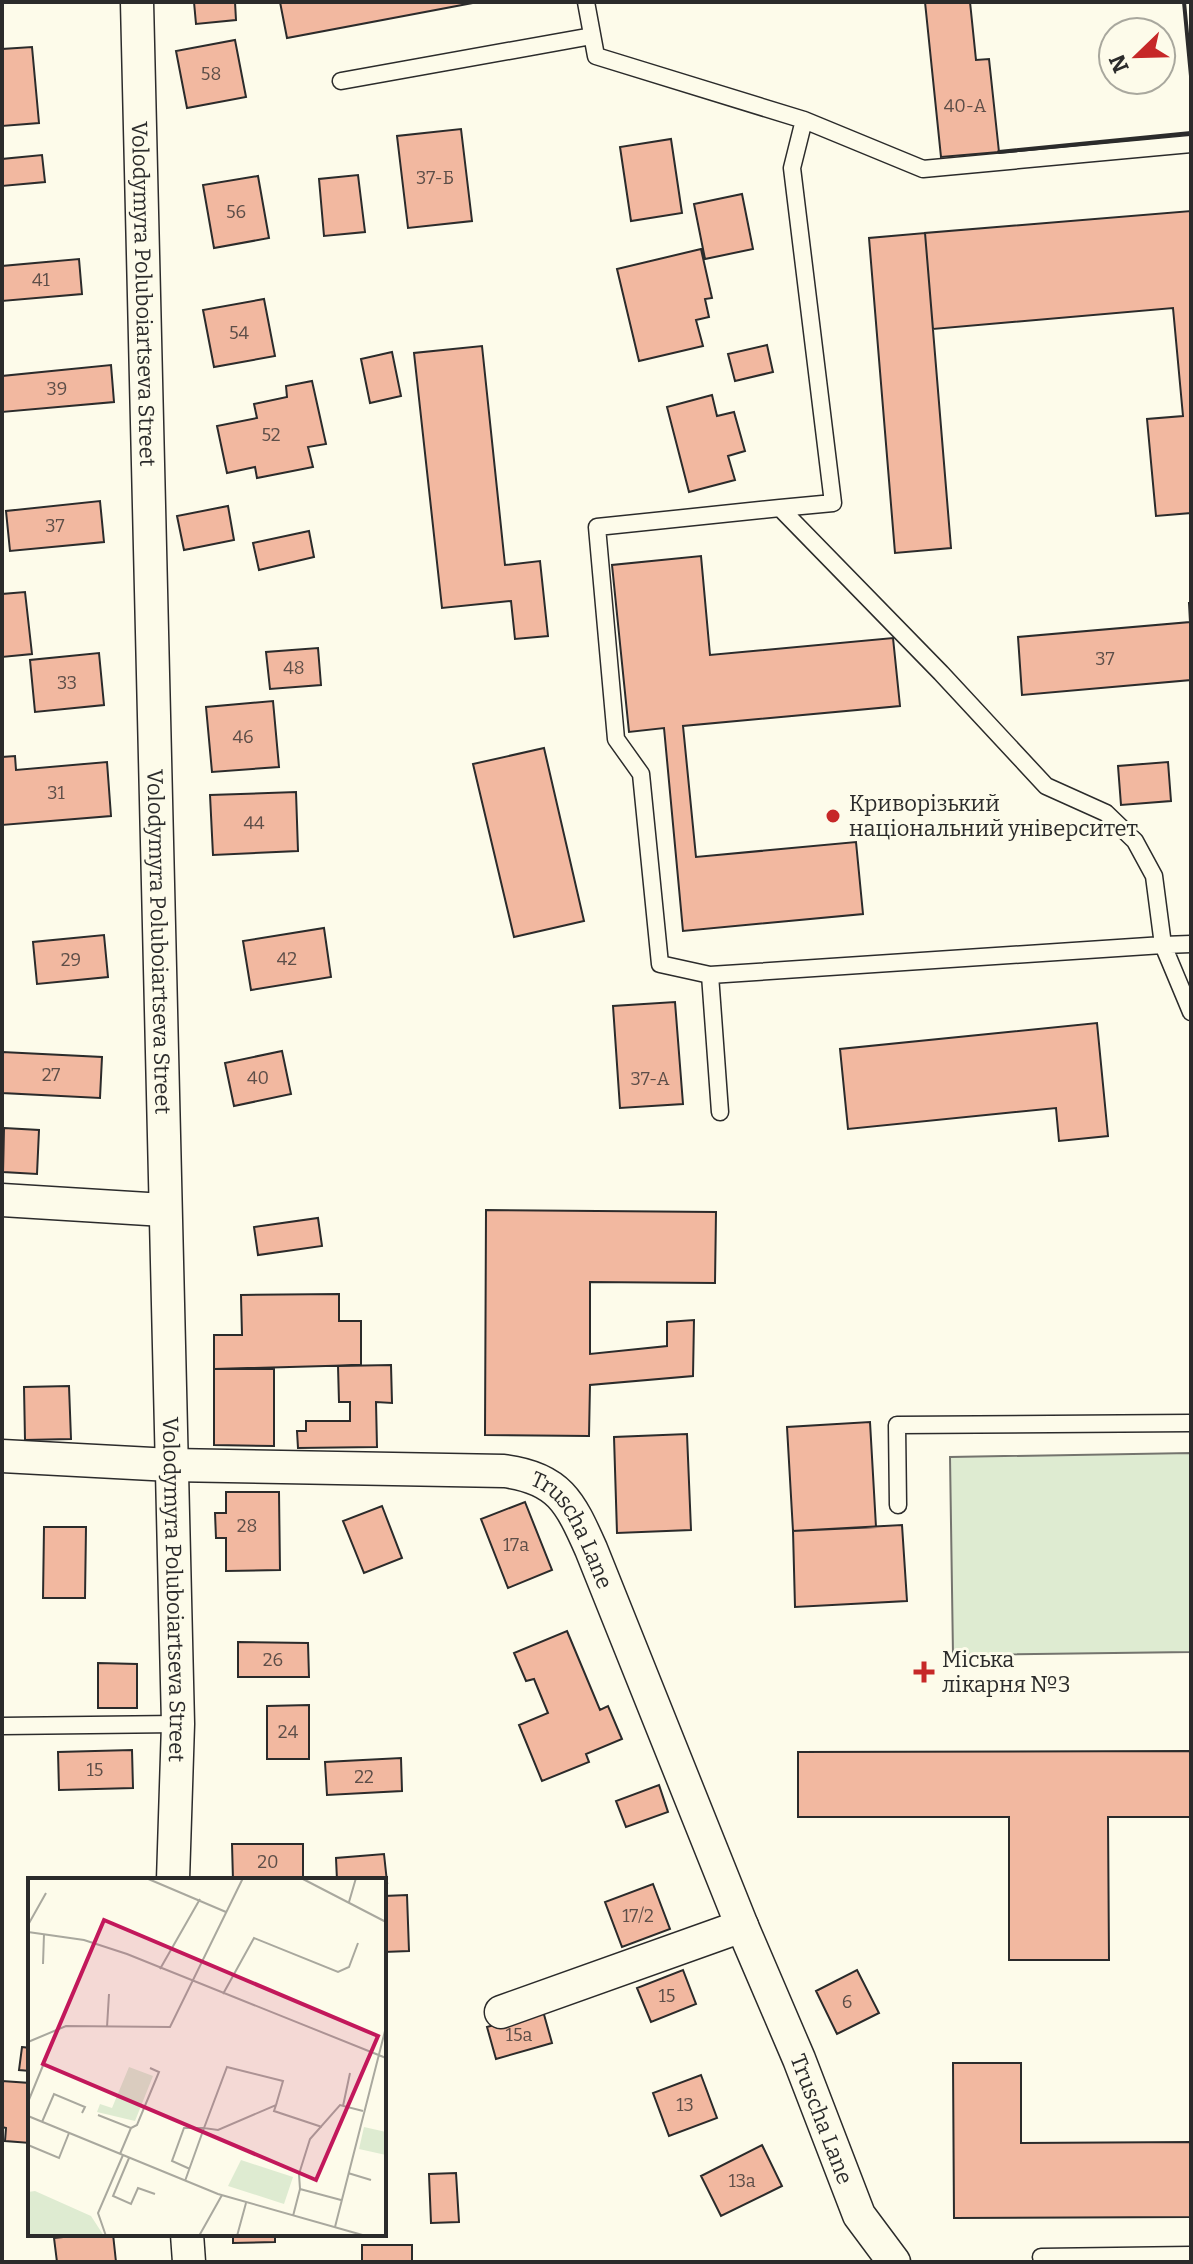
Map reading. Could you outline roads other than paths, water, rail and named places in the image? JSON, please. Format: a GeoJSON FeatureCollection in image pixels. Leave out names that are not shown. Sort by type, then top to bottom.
{"type":"FeatureCollection","features":[{"type":"Feature","properties":{"kind":"street","name":"Volodymyra Poluboiartseva Street"},"geometry":{"type":"LineString","coordinates":[[137,2],[178,1724],[173,1878]]}},
{"type":"Feature","properties":{"kind":"street"},"geometry":{"type":"LineString","coordinates":[[2,1200],[164,1210]]}},
{"type":"Feature","properties":{"kind":"street","name":"Truscha Lane"},"geometry":{"type":"LineString","coordinates":[[2,1456],[171,1465],[504,1471],[529,1474],[550,1484],[576,1514],[591,1549],[742,1926],[799,2059],[859,2215],[894,2262]]}},
{"type":"Feature","properties":{"kind":"street"},"geometry":{"type":"LineString","coordinates":[[501,2012],[742,1926]]}},
{"type":"Feature","properties":{"kind":"street"},"geometry":{"type":"LineString","coordinates":[[187,2236],[189,2262]]}},
{"type":"Feature","properties":{"kind":"lane"},"geometry":{"type":"LineString","coordinates":[[586,2],[596,56],[804,120],[923,169],[1191,144]]}},
{"type":"Feature","properties":{"kind":"lane"},"geometry":{"type":"LineString","coordinates":[[341,81],[592,36]]}},
{"type":"Feature","properties":{"kind":"lane"},"geometry":{"type":"LineString","coordinates":[[804,120],[792,168],[833,503],[597,527],[616,739],[641,774],[660,964],[710,975],[1191,944]]}},
{"type":"Feature","properties":{"kind":"lane"},"geometry":{"type":"LineString","coordinates":[[780,508],[1046,786],[1106,813],[1135,841],[1154,876],[1163,945],[1191,1012]]}},
{"type":"Feature","properties":{"kind":"lane"},"geometry":{"type":"LineString","coordinates":[[710,975],[720,1112]]}},
{"type":"Feature","properties":{"kind":"lane"},"geometry":{"type":"LineString","coordinates":[[898,1505],[897,1425],[1191,1423]]}},
{"type":"Feature","properties":{"kind":"lane"},"geometry":{"type":"LineString","coordinates":[[2,1726],[178,1724]]}},
{"type":"Feature","properties":{"kind":"lane"},"geometry":{"type":"LineString","coordinates":[[1041,2257],[1191,2255]]}},
{"type":"Feature","properties":{"kind":"place","name":"Криворізький національний університет"},"geometry":{"type":"Point","coordinates":[833,816]}},
{"type":"Feature","properties":{"kind":"place","name":"Міська лікарня №3"},"geometry":{"type":"Point","coordinates":[924,1672]}}]}
